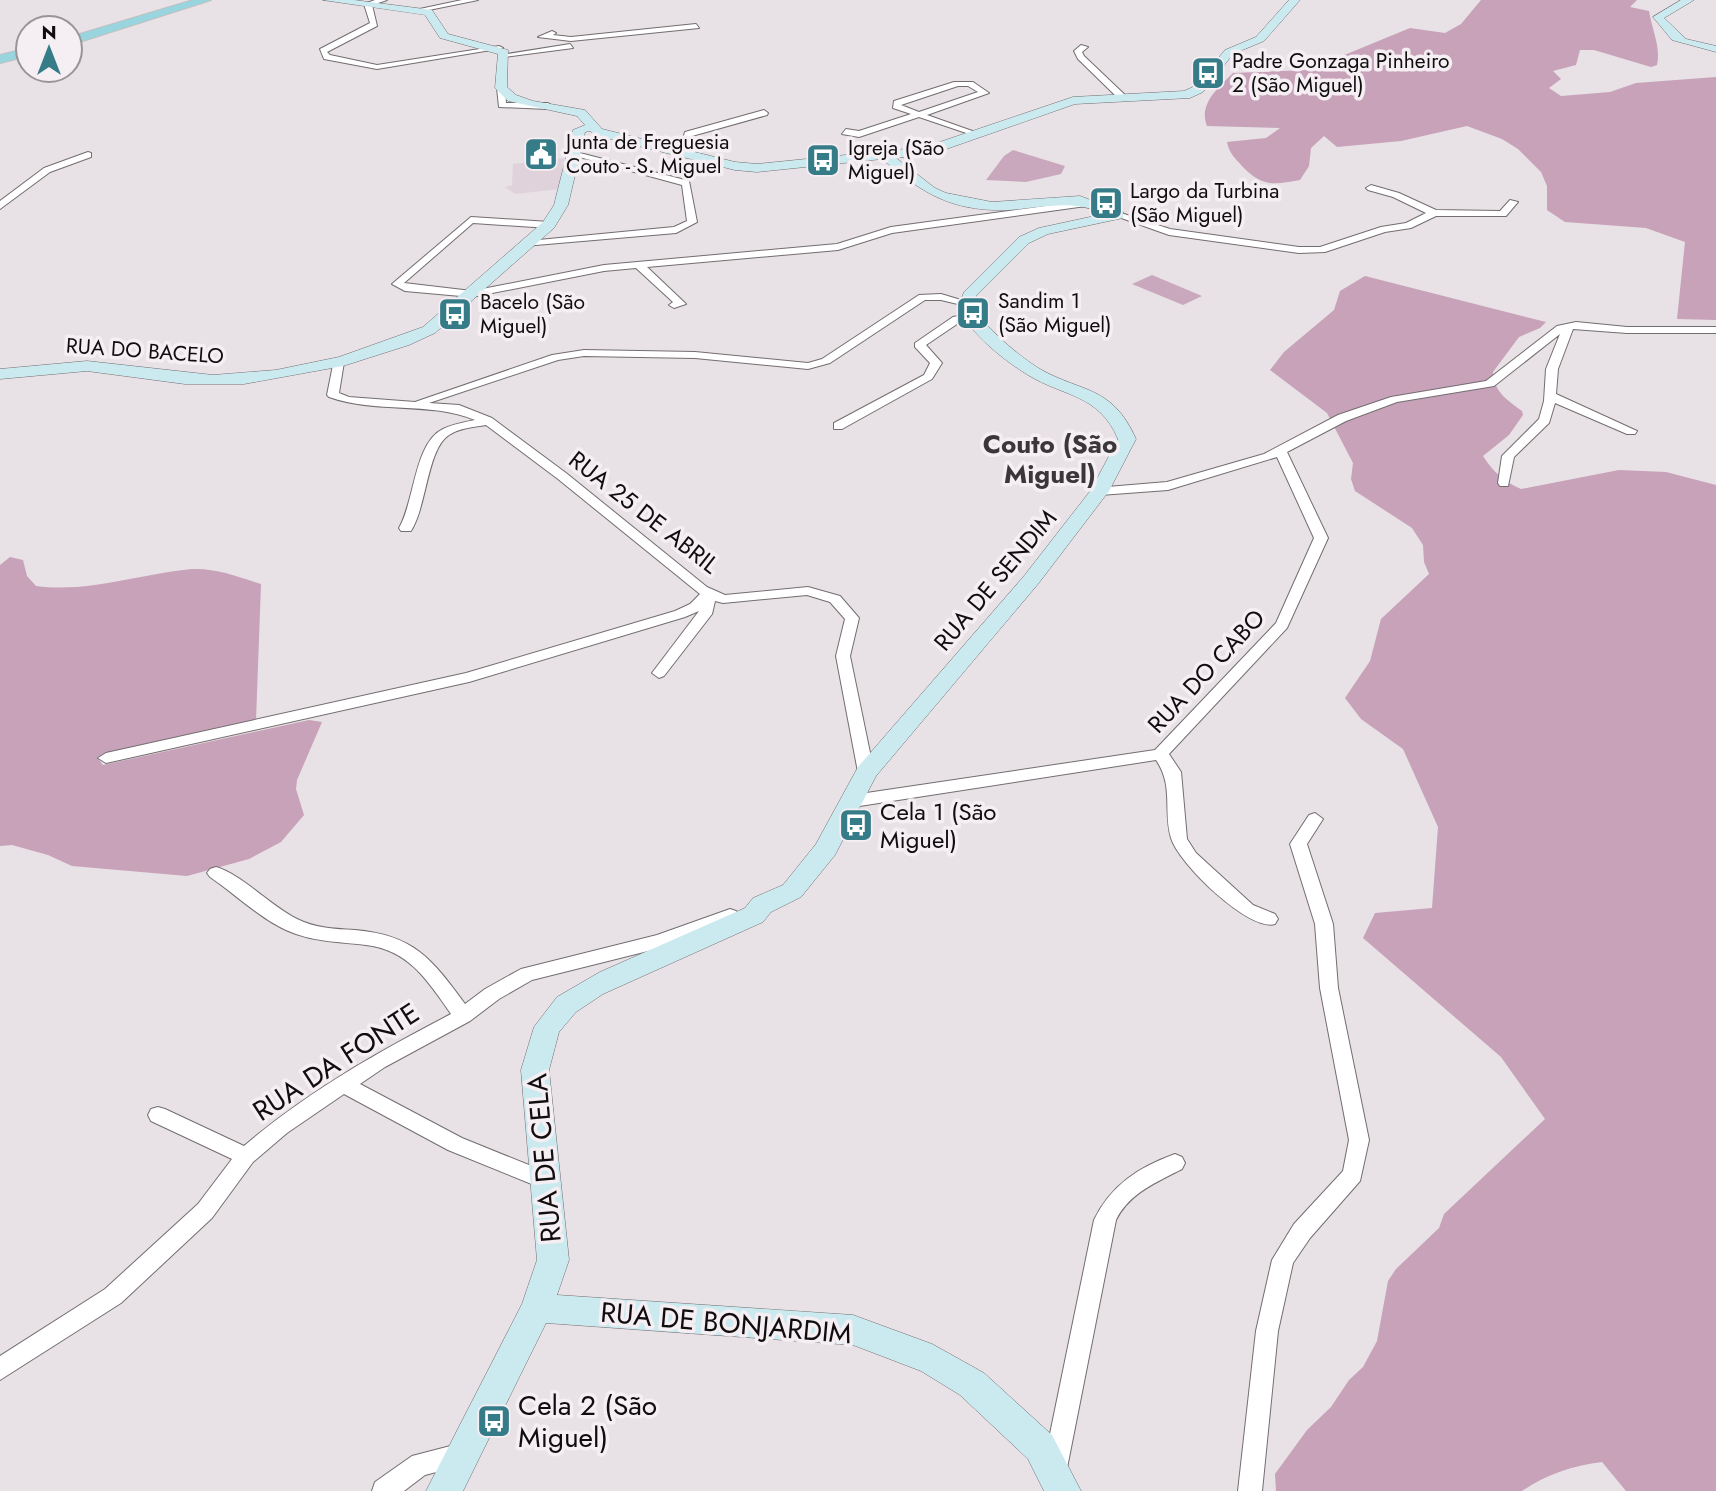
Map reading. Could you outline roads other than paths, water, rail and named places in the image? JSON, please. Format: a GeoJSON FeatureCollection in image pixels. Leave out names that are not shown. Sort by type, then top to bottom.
{"type":"FeatureCollection","features":[{"type":"Feature","properties":{"kind":"main road"},"geometry":{"type":"LineString","coordinates":[[84,37],[205,0]]}},
{"type":"Feature","properties":{"kind":"street"},"geometry":{"type":"LineString","coordinates":[[328,0],[419,9],[474,0]]}},
{"type":"Feature","properties":{"kind":"street"},"geometry":{"type":"LineString","coordinates":[[368,4],[383,0]]}},
{"type":"Feature","properties":{"kind":"street"},"geometry":{"type":"LineString","coordinates":[[502,52],[501,88],[512,98],[581,113],[594,129],[735,166],[757,168],[928,151],[1073,101],[1186,95],[1199,89],[1229,52],[1260,39],[1295,0]]}},
{"type":"Feature","properties":{"kind":"street"},"geometry":{"type":"LineString","coordinates":[[1689,0],[1658,17],[1669,36],[1676,40],[1716,49]]}},
{"type":"Feature","properties":{"kind":"street"},"geometry":{"type":"LineString","coordinates":[[368,4],[374,24],[323,51],[327,57],[377,67],[391,66],[585,43],[603,37]]}},
{"type":"Feature","properties":{"kind":"street"},"geometry":{"type":"LineString","coordinates":[[419,9],[431,15],[444,36],[502,52]]}},
{"type":"Feature","properties":{"kind":"street"},"geometry":{"type":"LineString","coordinates":[[552,33],[542,37],[603,37],[696,26]]}},
{"type":"Feature","properties":{"kind":"street"},"geometry":{"type":"LineString","coordinates":[[1084,47],[1078,51],[1081,57],[1122,97]]}},
{"type":"Feature","properties":{"kind":"street"},"geometry":{"type":"LineString","coordinates":[[859,134],[919,115],[985,90],[970,84],[957,84],[897,103],[896,106],[919,115],[975,135]]}},
{"type":"Feature","properties":{"kind":"street"},"geometry":{"type":"LineString","coordinates":[[683,153],[688,134],[764,113]]}},
{"type":"Feature","properties":{"kind":"street"},"geometry":{"type":"LineString","coordinates":[[528,244],[676,230],[692,222],[687,183],[576,146],[594,129]]}},
{"type":"Feature","properties":{"kind":"street","name":"RUA DO BACELO"},"geometry":{"type":"LineString","coordinates":[[0,374],[57,366],[94,366],[209,380],[284,373],[338,362],[415,338],[429,330],[472,294],[549,225],[561,205],[576,146]]}},
{"type":"Feature","properties":{"kind":"street"},"geometry":{"type":"LineString","coordinates":[[0,206],[47,170],[88,155]]}},
{"type":"Feature","properties":{"kind":"street"},"geometry":{"type":"LineString","coordinates":[[887,157],[930,191],[942,196],[992,206],[1069,200],[1093,203],[1118,215],[1169,232],[1310,250],[1321,250],[1384,229],[1408,226],[1434,213]]}},
{"type":"Feature","properties":{"kind":"street"},"geometry":{"type":"LineString","coordinates":[[1371,188],[1434,213],[1503,214],[1513,202]]}},
{"type":"Feature","properties":{"kind":"street"},"geometry":{"type":"LineString","coordinates":[[549,225],[471,220],[454,231],[397,284],[405,288],[472,294],[604,268],[838,247],[891,230],[1093,203]]}},
{"type":"Feature","properties":{"kind":"street"},"geometry":{"type":"LineString","coordinates":[[968,310],[969,295],[1024,240],[1044,231],[1118,215]]}},
{"type":"Feature","properties":{"kind":"street"},"geometry":{"type":"LineString","coordinates":[[639,265],[681,304],[674,305]]}},
{"type":"Feature","properties":{"kind":"street"},"geometry":{"type":"LineString","coordinates":[[416,404],[556,357],[584,353],[695,355],[808,366],[826,361],[923,297],[940,297],[968,310]]}},
{"type":"Feature","properties":{"kind":"street"},"geometry":{"type":"LineString","coordinates":[[838,426],[928,377],[936,363],[919,345],[968,310]]}},
{"type":"Feature","properties":{"kind":"street","name":"RUA DE SENDIM"},"geometry":{"type":"LineString","coordinates":[[852,801],[866,772],[1031,580],[1100,491],[1127,439],[1120,423],[1091,395],[1034,372],[968,310]]}},
{"type":"Feature","properties":{"kind":"street"},"geometry":{"type":"LineString","coordinates":[[1100,491],[1168,485],[1268,457],[1342,418],[1395,399],[1490,384],[1554,331],[1569,326],[1716,330]]}},
{"type":"Feature","properties":{"kind":"street"},"geometry":{"type":"LineString","coordinates":[[1504,483],[1508,456],[1545,420],[1552,369],[1569,326]]}},
{"type":"Feature","properties":{"kind":"street","name":"RUA 25 DE ABRIL"},"geometry":{"type":"LineString","coordinates":[[338,362],[333,395],[347,400],[459,409],[488,421],[710,593],[723,599],[808,592],[835,599],[852,618],[843,656],[866,772]]}},
{"type":"Feature","properties":{"kind":"street"},"geometry":{"type":"LineString","coordinates":[[1550,396],[1631,431]]}},
{"type":"Feature","properties":{"kind":"street"},"geometry":{"type":"LineString","coordinates":[[406,528],[418,508],[429,447],[435,439],[446,432],[488,421]]}},
{"type":"Feature","properties":{"kind":"street","name":"RUA DO CABO"},"geometry":{"type":"LineString","coordinates":[[852,801],[1160,754],[1282,625],[1321,538],[1280,450]]}},
{"type":"Feature","properties":{"kind":"street"},"geometry":{"type":"LineString","coordinates":[[659,673],[705,614],[710,593]]}},
{"type":"Feature","properties":{"kind":"street"},"geometry":{"type":"LineString","coordinates":[[106,758],[469,677],[680,614],[695,607],[710,593]]}},
{"type":"Feature","properties":{"kind":"street"},"geometry":{"type":"LineString","coordinates":[[1160,754],[1173,772],[1179,839],[1184,848],[1247,910],[1269,919]]}},
{"type":"Feature","properties":{"kind":"street","name":"RUA DE CELA"},"geometry":{"type":"LineString","coordinates":[[444,1491],[537,1308],[553,1259],[535,1070],[538,1048],[554,1016],[569,1003],[626,972],[754,915],[762,905],[792,891],[826,849],[852,801]]}},
{"type":"Feature","properties":{"kind":"street"},"geometry":{"type":"LineString","coordinates":[[1250,1491],[1267,1331],[1283,1260],[1302,1231],[1353,1175],[1360,1140],[1329,988],[1324,924],[1298,844],[1315,819]]}},
{"type":"Feature","properties":{"kind":"street"},"geometry":{"type":"LineString","coordinates":[[216,873],[300,929],[338,937],[369,938],[396,943],[413,951],[463,1016]]}},
{"type":"Feature","properties":{"kind":"street","name":"RUA DA FONTE"},"geometry":{"type":"LineString","coordinates":[[0,1368],[113,1296],[205,1211],[246,1156],[280,1127],[378,1061],[463,1016],[492,994],[527,974],[660,941],[762,905]]}},
{"type":"Feature","properties":{"kind":"street"},"geometry":{"type":"LineString","coordinates":[[343,1084],[455,1144],[544,1180]]}},
{"type":"Feature","properties":{"kind":"street"},"geometry":{"type":"LineString","coordinates":[[158,1115],[246,1156]]}},
{"type":"Feature","properties":{"kind":"street"},"geometry":{"type":"LineString","coordinates":[[1059,1482],[1105,1220],[1112,1202],[1123,1191],[1175,1163]]}},
{"type":"Feature","properties":{"kind":"street","name":"RUA DE BONJARDIM"},"geometry":{"type":"LineString","coordinates":[[537,1308],[853,1330],[932,1360],[972,1384],[1040,1447],[1059,1482]]}},
{"type":"Feature","properties":{"kind":"street"},"geometry":{"type":"LineString","coordinates":[[384,1491],[421,1464],[462,1455]]}},
{"type":"Feature","properties":{"kind":"place","name":"Padre Gonzaga Pinheiro 2 (São Miguel)"},"geometry":{"type":"Point","coordinates":[1208,73]}},
{"type":"Feature","properties":{"kind":"place","name":"Junta de Freguesia Couto - S. Miguel"},"geometry":{"type":"Point","coordinates":[541,154]}},
{"type":"Feature","properties":{"kind":"place","name":"Igreja (São Miguel)"},"geometry":{"type":"Point","coordinates":[823,160]}},
{"type":"Feature","properties":{"kind":"place","name":"Largo da Turbina (São Miguel)"},"geometry":{"type":"Point","coordinates":[1106,203]}},
{"type":"Feature","properties":{"kind":"place","name":"Sandim 1 (São Miguel)"},"geometry":{"type":"Point","coordinates":[973,313]}},
{"type":"Feature","properties":{"kind":"place","name":"Bacelo (São Miguel)"},"geometry":{"type":"Point","coordinates":[455,314]}},
{"type":"Feature","properties":{"kind":"place","name":"Cela 1 (São Miguel)"},"geometry":{"type":"Point","coordinates":[856,825]}},
{"type":"Feature","properties":{"kind":"place","name":"Cela 2 (São Miguel)"},"geometry":{"type":"Point","coordinates":[494,1421]}},
{"type":"Feature","properties":{"kind":"district","name":"Couto (São Miguel)"},"geometry":{"type":"Point","coordinates":[1050,459]}}]}
